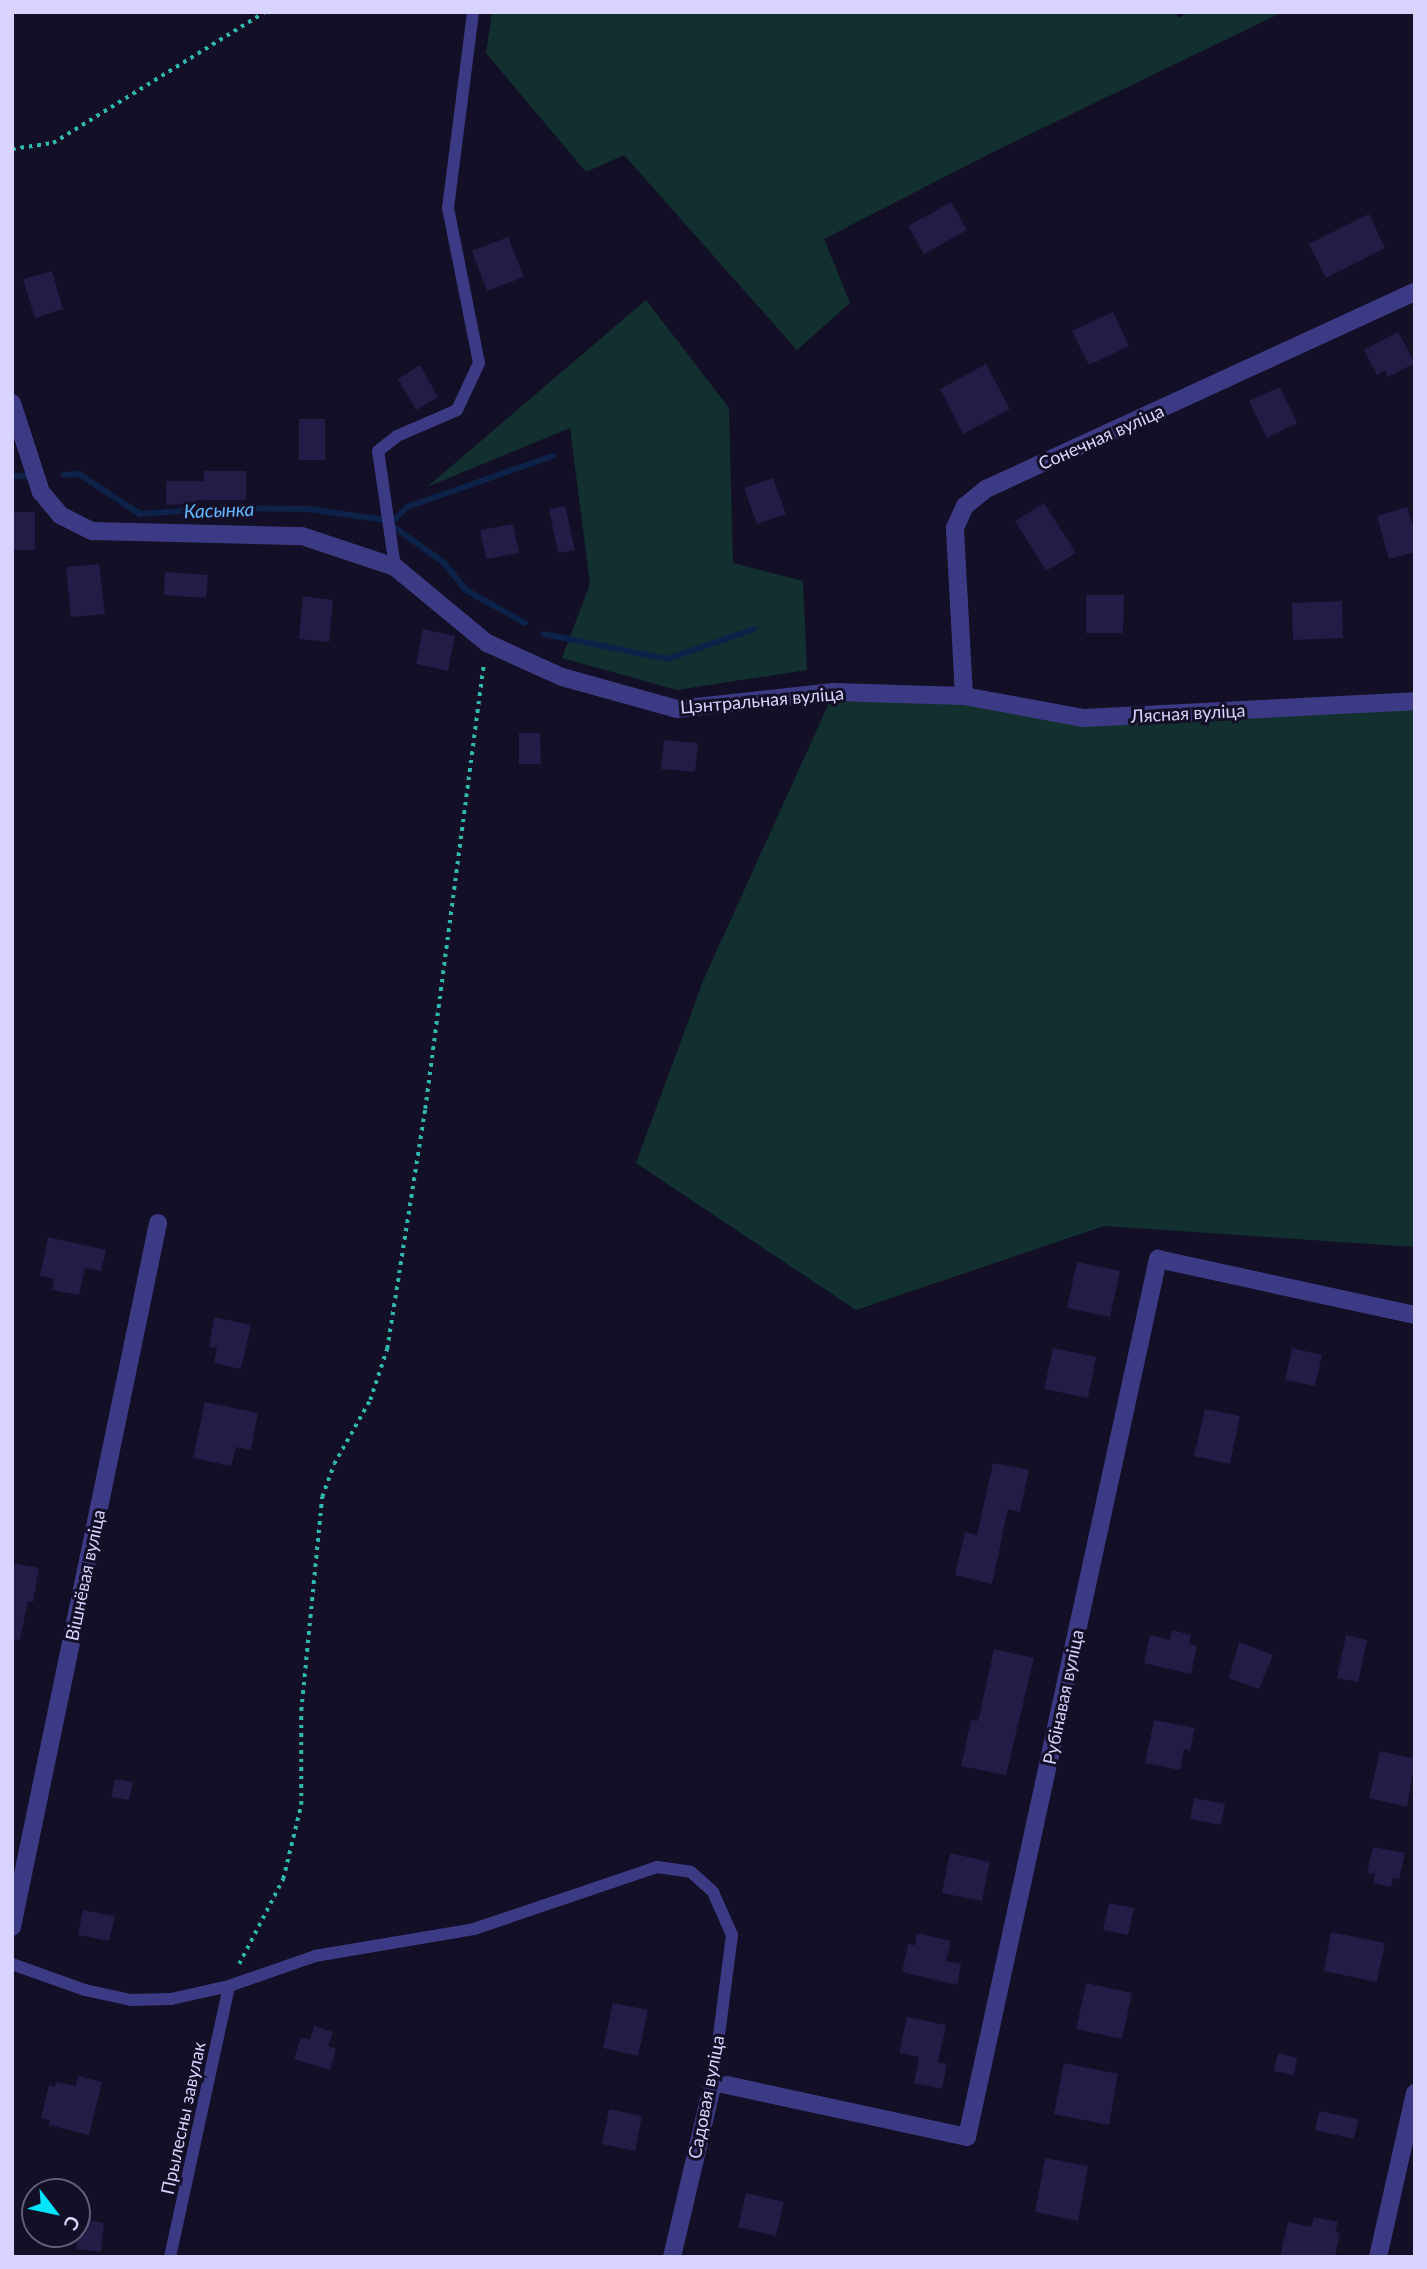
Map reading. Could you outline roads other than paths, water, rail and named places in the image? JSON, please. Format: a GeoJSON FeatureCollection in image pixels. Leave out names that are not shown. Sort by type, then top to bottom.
{"type":"FeatureCollection","features":[{"type":"Feature","properties":{"kind":"street","name":"Сонечная вуліца"},"geometry":{"type":"LineString","coordinates":[[964,696],[955,528],[965,506],[986,489],[1415,292]]}},
{"type":"Feature","properties":{"kind":"street","name":"Цэнтральная вуліца"},"geometry":{"type":"LineString","coordinates":[[12,402],[41,492],[60,515],[92,531],[302,536],[395,566],[487,643],[562,677],[677,709],[834,692],[964,696]]}},
{"type":"Feature","properties":{"kind":"street","name":"Лясная вуліца"},"geometry":{"type":"LineString","coordinates":[[964,696],[1084,719],[1415,701]]}},
{"type":"Feature","properties":{"kind":"street","name":"Вішнёвая вуліца"},"geometry":{"type":"LineString","coordinates":[[12,1927],[158,1223]]}},
{"type":"Feature","properties":{"kind":"street","name":"Рубінавая вуліца"},"geometry":{"type":"LineString","coordinates":[[713,2082],[967,2137],[1158,1259],[1415,1315]]}},
{"type":"Feature","properties":{"kind":"street","name":"Садовая вуліца"},"geometry":{"type":"LineString","coordinates":[[672,2257],[713,2082]]}},
{"type":"Feature","properties":{"kind":"street"},"geometry":{"type":"LineString","coordinates":[[1378,2257],[1415,2093]]}},
{"type":"Feature","properties":{"kind":"lane"},"geometry":{"type":"LineString","coordinates":[[395,566],[378,451],[397,436],[457,410],[479,363],[449,208],[473,12]]}},
{"type":"Feature","properties":{"kind":"lane","name":"Садовая вуліца"},"geometry":{"type":"LineString","coordinates":[[229,1986],[316,1956],[474,1929],[657,1867],[691,1872],[713,1892],[732,1935],[713,2082]]}},
{"type":"Feature","properties":{"kind":"lane"},"geometry":{"type":"LineString","coordinates":[[12,1964],[85,1990],[131,2000],[171,1999],[229,1986]]}},
{"type":"Feature","properties":{"kind":"lane","name":"Прылесны завулак"},"geometry":{"type":"LineString","coordinates":[[170,2257],[229,1986]]}},
{"type":"Feature","properties":{"kind":"waterway"},"geometry":{"type":"LineString","coordinates":[[525,623],[466,590],[443,562],[390,524],[407,507],[553,456]]}},
{"type":"Feature","properties":{"kind":"waterway","name":"Касынка"},"geometry":{"type":"LineString","coordinates":[[64,475],[79,474],[140,514],[221,508],[308,509],[385,520]]}},
{"type":"Feature","properties":{"kind":"waterway","name":"Касынка"},"geometry":{"type":"LineString","coordinates":[[12,476],[26,476]]}},
{"type":"Feature","properties":{"kind":"waterway"},"geometry":{"type":"LineString","coordinates":[[544,634],[667,659],[754,629]]}}]}
